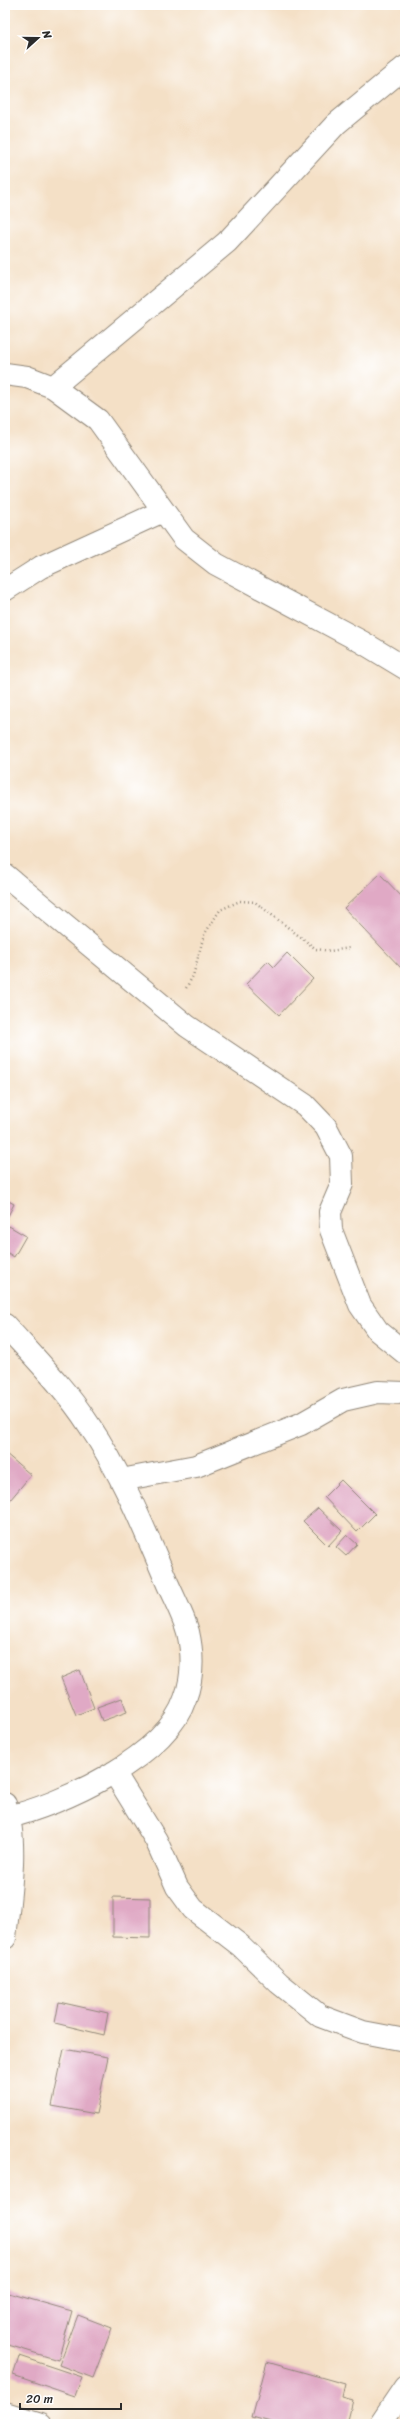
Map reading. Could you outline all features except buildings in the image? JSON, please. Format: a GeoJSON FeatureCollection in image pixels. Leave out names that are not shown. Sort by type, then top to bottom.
{"type":"FeatureCollection","features":[{"type":"Feature","properties":{"kind":"street"},"geometry":{"type":"LineString","coordinates":[[53,387],[228,242],[336,124],[405,67]]}},
{"type":"Feature","properties":{"kind":"street"},"geometry":{"type":"LineString","coordinates":[[5,374],[27,378],[53,387],[98,420],[184,539],[216,564],[362,642],[405,668]]}},
{"type":"Feature","properties":{"kind":"street"},"geometry":{"type":"LineString","coordinates":[[5,590],[41,567],[163,511]]}},
{"type":"Feature","properties":{"kind":"street"},"geometry":{"type":"LineString","coordinates":[[5,874],[187,1026],[305,1105],[326,1127],[341,1156],[342,1184],[330,1212],[331,1230],[360,1305],[378,1331],[405,1353]]}},
{"type":"Feature","properties":{"kind":"street"},"geometry":{"type":"LineString","coordinates":[[5,1325],[48,1371],[89,1425],[120,1480],[188,1631],[192,1665],[186,1699],[177,1718],[156,1743],[114,1772],[69,1796],[7,1813],[11,1870],[5,1938]]}},
{"type":"Feature","properties":{"kind":"street"},"geometry":{"type":"LineString","coordinates":[[120,1480],[196,1466],[301,1424],[343,1400],[378,1392],[405,1394]]}},
{"type":"Feature","properties":{"kind":"street"},"geometry":{"type":"LineString","coordinates":[[114,1772],[156,1840],[177,1887],[193,1909],[241,1946],[279,1983],[320,2016],[363,2032],[405,2040]]}},
{"type":"Feature","properties":{"kind":"street"},"geometry":{"type":"LineString","coordinates":[[380,2424],[405,2387]]}},
{"type":"Feature","properties":{"kind":"street"},"geometry":{"type":"LineString","coordinates":[[5,2413],[41,2424]]}},
{"type":"Feature","properties":{"kind":"path"},"geometry":{"type":"LineString","coordinates":[[170,1012],[193,976],[204,935],[220,910],[240,901],[255,902],[316,949],[330,952],[350,948]]}}]}
